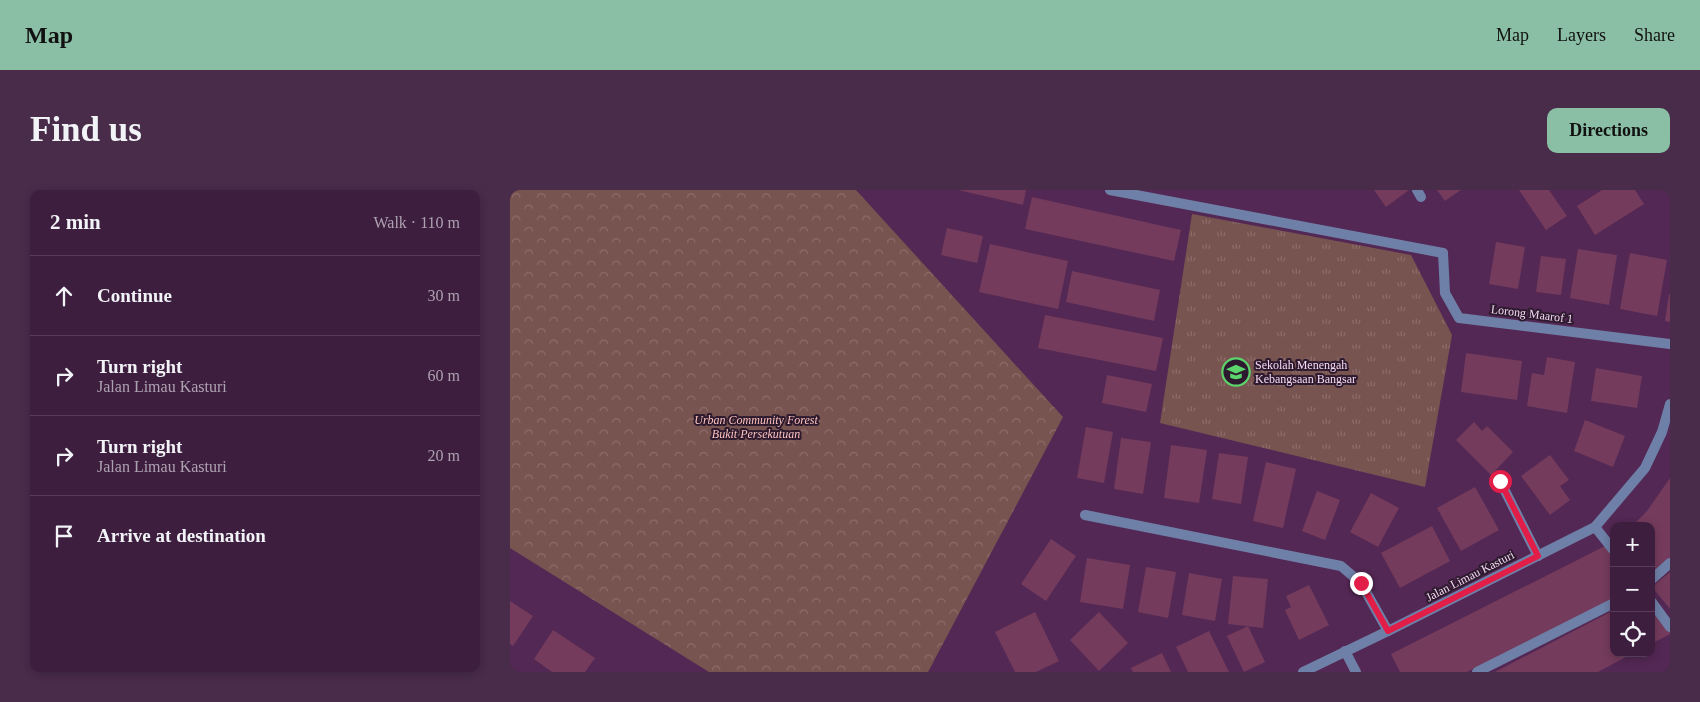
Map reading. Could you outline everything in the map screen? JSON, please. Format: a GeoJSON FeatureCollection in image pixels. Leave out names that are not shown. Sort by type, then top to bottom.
{"type":"FeatureCollection","features":[{"type":"Feature","properties":{"kind":"street","name":"Lorong Maarof 1"},"geometry":{"type":"LineString","coordinates":[[1110,190],[1442,253],[1446,293],[1459,318],[1670,344]]}},
{"type":"Feature","properties":{"kind":"street","name":"Jalan Limau Kasturi"},"geometry":{"type":"LineString","coordinates":[[1303,672],[1595,527],[1645,468],[1662,432],[1670,404]]}},
{"type":"Feature","properties":{"kind":"street"},"geometry":{"type":"LineString","coordinates":[[1500,481],[1538,556]]}},
{"type":"Feature","properties":{"kind":"street"},"geometry":{"type":"LineString","coordinates":[[1085,515],[1341,566],[1361,583],[1388,631]]}},
{"type":"Feature","properties":{"kind":"street"},"geometry":{"type":"LineString","coordinates":[[1595,527],[1610,546]]}},
{"type":"Feature","properties":{"kind":"street"},"geometry":{"type":"LineString","coordinates":[[1655,576],[1670,563]]}},
{"type":"Feature","properties":{"kind":"street"},"geometry":{"type":"LineString","coordinates":[[1477,672],[1610,604]]}},
{"type":"Feature","properties":{"kind":"street"},"geometry":{"type":"LineString","coordinates":[[1655,606],[1670,627]]}},
{"type":"Feature","properties":{"kind":"street"},"geometry":{"type":"LineString","coordinates":[[1345,651],[1356,672]]}},
{"type":"Feature","properties":{"kind":"green space","name":"Urban Community Forest Bukit Persekutuan"},"geometry":{"type":"Polygon","coordinates":[[[510,190],[856,190],[1063,417],[928,672],[709,672],[510,548],[510,190]]]}},
{"type":"Feature","properties":{"kind":"green space"},"geometry":{"type":"Polygon","coordinates":[[[1192,214],[1411,255],[1452,335],[1425,487],[1160,423],[1192,214]]]}},
{"type":"Feature","properties":{"kind":"building"},"geometry":{"type":"Polygon","coordinates":[[[958,190],[1026,190],[1023,205],[958,190]]]}},
{"type":"Feature","properties":{"kind":"building"},"geometry":{"type":"Polygon","coordinates":[[[1374,190],[1409,190],[1386,207],[1374,190]]]}},
{"type":"Feature","properties":{"kind":"building"},"geometry":{"type":"Polygon","coordinates":[[[1437,190],[1461,190],[1445,201],[1437,190]]]}},
{"type":"Feature","properties":{"kind":"building"},"geometry":{"type":"Polygon","coordinates":[[[1519,190],[1549,190],[1567,216],[1546,230],[1519,190]]]}},
{"type":"Feature","properties":{"kind":"building"},"geometry":{"type":"Polygon","coordinates":[[[1602,190],[1635,190],[1644,204],[1595,235],[1577,206],[1602,190]]]}},
{"type":"Feature","properties":{"kind":"building"},"geometry":{"type":"Polygon","coordinates":[[[1032,197],[1181,230],[1174,261],[1025,229],[1032,197]]]}},
{"type":"Feature","properties":{"kind":"building"},"geometry":{"type":"Polygon","coordinates":[[[947,228],[983,236],[977,263],[941,255],[947,228]]]}},
{"type":"Feature","properties":{"kind":"building"},"geometry":{"type":"Polygon","coordinates":[[[1496,242],[1525,247],[1518,289],[1489,284],[1496,242]]]}},
{"type":"Feature","properties":{"kind":"building"},"geometry":{"type":"Polygon","coordinates":[[[990,244],[1068,261],[1058,309],[979,292],[990,244]]]}},
{"type":"Feature","properties":{"kind":"building"},"geometry":{"type":"Polygon","coordinates":[[[1578,249],[1617,255],[1609,305],[1570,298],[1578,249]]]}},
{"type":"Feature","properties":{"kind":"building"},"geometry":{"type":"Polygon","coordinates":[[[1630,253],[1667,260],[1657,316],[1620,309],[1630,253]]]}},
{"type":"Feature","properties":{"kind":"building"},"geometry":{"type":"Polygon","coordinates":[[[1541,256],[1566,259],[1561,295],[1536,292],[1541,256]]]}},
{"type":"Feature","properties":{"kind":"building"},"geometry":{"type":"Polygon","coordinates":[[[1072,271],[1160,290],[1154,321],[1066,302],[1072,271]]]}},
{"type":"Feature","properties":{"kind":"building"},"geometry":{"type":"Polygon","coordinates":[[[1670,294],[1670,322],[1665,321],[1670,294]]]}},
{"type":"Feature","properties":{"kind":"building"},"geometry":{"type":"Polygon","coordinates":[[[1045,315],[1163,338],[1156,371],[1038,348],[1045,315]]]}},
{"type":"Feature","properties":{"kind":"building"},"geometry":{"type":"Polygon","coordinates":[[[1466,353],[1522,361],[1517,400],[1461,392],[1466,353]]]}},
{"type":"Feature","properties":{"kind":"building"},"geometry":{"type":"Polygon","coordinates":[[[1547,357],[1575,362],[1567,413],[1527,406],[1532,373],[1544,375],[1547,357]]]}},
{"type":"Feature","properties":{"kind":"building"},"geometry":{"type":"Polygon","coordinates":[[[1596,368],[1642,376],[1637,408],[1591,401],[1596,368]]]}},
{"type":"Feature","properties":{"kind":"building"},"geometry":{"type":"Polygon","coordinates":[[[1107,375],[1152,384],[1146,412],[1102,403],[1107,375]]]}},
{"type":"Feature","properties":{"kind":"building"},"geometry":{"type":"Polygon","coordinates":[[[1585,420],[1625,436],[1613,467],[1574,451],[1585,420]]]}},
{"type":"Feature","properties":{"kind":"building"},"geometry":{"type":"Polygon","coordinates":[[[1474,422],[1482,431],[1487,426],[1513,452],[1491,475],[1456,440],[1474,422]]]}},
{"type":"Feature","properties":{"kind":"building"},"geometry":{"type":"Polygon","coordinates":[[[1086,427],[1113,432],[1104,483],[1077,478],[1086,427]]]}},
{"type":"Feature","properties":{"kind":"building"},"geometry":{"type":"Polygon","coordinates":[[[1121,438],[1151,442],[1143,494],[1114,489],[1121,438]]]}},
{"type":"Feature","properties":{"kind":"building"},"geometry":{"type":"Polygon","coordinates":[[[1171,445],[1207,450],[1199,503],[1164,498],[1171,445]]]}},
{"type":"Feature","properties":{"kind":"building"},"geometry":{"type":"Polygon","coordinates":[[[1219,453],[1248,457],[1241,504],[1212,499],[1219,453]]]}},
{"type":"Feature","properties":{"kind":"building"},"geometry":{"type":"Polygon","coordinates":[[[1550,455],[1569,480],[1560,486],[1570,500],[1550,515],[1521,476],[1550,455]]]}},
{"type":"Feature","properties":{"kind":"building"},"geometry":{"type":"Polygon","coordinates":[[[1266,462],[1296,469],[1283,528],[1253,521],[1266,462]]]}},
{"type":"Feature","properties":{"kind":"building"},"geometry":{"type":"Polygon","coordinates":[[[1670,478],[1670,557],[1655,570],[1655,522],[1636,522],[1647,511],[1670,478]]]}},
{"type":"Feature","properties":{"kind":"building"},"geometry":{"type":"Polygon","coordinates":[[[1475,487],[1499,530],[1461,551],[1437,508],[1475,487]]]}},
{"type":"Feature","properties":{"kind":"building"},"geometry":{"type":"Polygon","coordinates":[[[1317,491],[1340,500],[1325,540],[1302,531],[1317,491]]]}},
{"type":"Feature","properties":{"kind":"building"},"geometry":{"type":"Polygon","coordinates":[[[1371,493],[1399,508],[1378,547],[1350,532],[1371,493]]]}},
{"type":"Feature","properties":{"kind":"building"},"geometry":{"type":"Polygon","coordinates":[[[1432,526],[1450,561],[1400,588],[1381,553],[1432,526]]]}},
{"type":"Feature","properties":{"kind":"building"},"geometry":{"type":"Polygon","coordinates":[[[1051,539],[1076,556],[1046,601],[1021,584],[1051,539]]]}},
{"type":"Feature","properties":{"kind":"building"},"geometry":{"type":"Polygon","coordinates":[[[1605,546],[1610,553],[1610,600],[1467,672],[1400,672],[1391,654],[1605,546]]]}},
{"type":"Feature","properties":{"kind":"building"},"geometry":{"type":"Polygon","coordinates":[[[1087,558],[1130,565],[1123,609],[1080,602],[1087,558]]]}},
{"type":"Feature","properties":{"kind":"building"},"geometry":{"type":"Polygon","coordinates":[[[1146,567],[1176,572],[1168,618],[1138,612],[1146,567]]]}},
{"type":"Feature","properties":{"kind":"building"},"geometry":{"type":"Polygon","coordinates":[[[1670,572],[1670,609],[1655,591],[1655,584],[1670,572]]]}},
{"type":"Feature","properties":{"kind":"building"},"geometry":{"type":"Polygon","coordinates":[[[1189,573],[1222,579],[1215,621],[1182,615],[1189,573]]]}},
{"type":"Feature","properties":{"kind":"building"},"geometry":{"type":"Polygon","coordinates":[[[1233,576],[1268,579],[1263,628],[1228,624],[1233,576]]]}},
{"type":"Feature","properties":{"kind":"building"},"geometry":{"type":"Polygon","coordinates":[[[1309,585],[1329,625],[1299,640],[1285,610],[1291,607],[1286,596],[1309,585]]]}},
{"type":"Feature","properties":{"kind":"building"},"geometry":{"type":"Polygon","coordinates":[[[510,601],[533,616],[513,646],[510,644],[510,601]]]}},
{"type":"Feature","properties":{"kind":"building"},"geometry":{"type":"Polygon","coordinates":[[[1655,609],[1670,631],[1670,634],[1655,642],[1655,609]]]}},
{"type":"Feature","properties":{"kind":"building"},"geometry":{"type":"Polygon","coordinates":[[[1035,612],[1059,661],[1036,672],[1015,672],[995,632],[1035,612]]]}},
{"type":"Feature","properties":{"kind":"building"},"geometry":{"type":"Polygon","coordinates":[[[1099,612],[1128,643],[1099,671],[1070,640],[1099,612]]]}},
{"type":"Feature","properties":{"kind":"building"},"geometry":{"type":"Polygon","coordinates":[[[1610,612],[1610,657],[1626,657],[1598,672],[1495,672],[1610,612]]]}},
{"type":"Feature","properties":{"kind":"building"},"geometry":{"type":"Polygon","coordinates":[[[1248,626],[1265,662],[1244,672],[1227,636],[1248,626]]]}},
{"type":"Feature","properties":{"kind":"building"},"geometry":{"type":"Polygon","coordinates":[[[553,630],[595,658],[585,672],[552,672],[534,659],[553,630]]]}},
{"type":"Feature","properties":{"kind":"building"},"geometry":{"type":"Polygon","coordinates":[[[1209,631],[1229,672],[1188,672],[1176,647],[1209,631]]]}},
{"type":"Feature","properties":{"kind":"building"},"geometry":{"type":"Polygon","coordinates":[[[1162,653],[1171,672],[1133,672],[1131,668],[1162,653]]]}},
{"type":"Feature","properties":{"kind":"place","name":"Sekolah Menengah Kebangsaan Bangsar"},"geometry":{"type":"Point","coordinates":[1236,372]}},
{"type":"Feature","properties":{"kind":"route"},"geometry":{"type":"LineString","coordinates":[[1361,583],[1388,631],[1538,556],[1500,481]]}}]}
